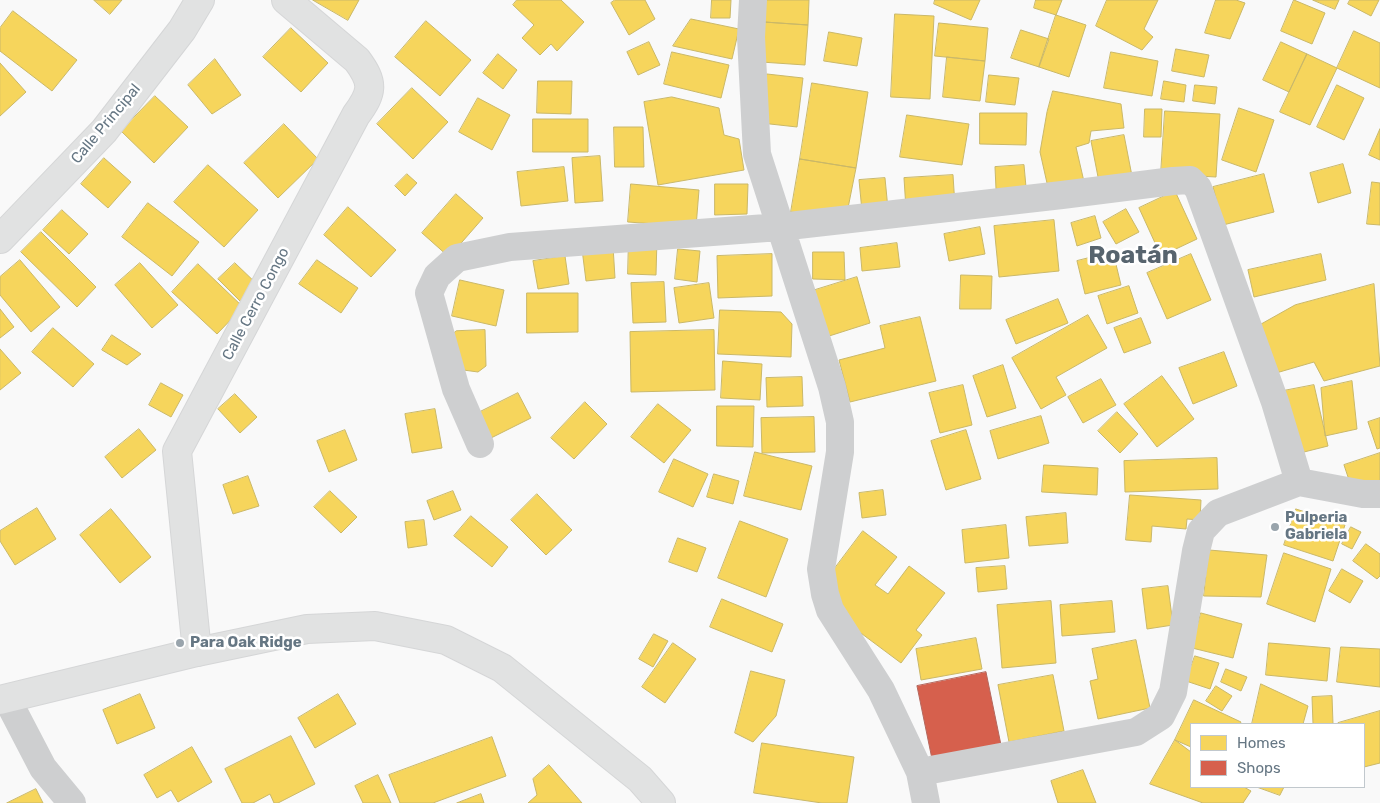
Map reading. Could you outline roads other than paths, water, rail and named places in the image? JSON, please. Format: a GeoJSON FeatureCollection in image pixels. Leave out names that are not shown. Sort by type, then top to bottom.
{"type":"FeatureCollection","features":[{"type":"Feature","properties":{"kind":"street","name":"Calle Principal"},"geometry":{"type":"LineString","coordinates":[[0,239],[104,131],[182,30],[200,0]]}},
{"type":"Feature","properties":{"kind":"street","name":"Calle Cerro Congo"},"geometry":{"type":"LineString","coordinates":[[197,652],[177,450],[356,115],[367,101],[370,85],[366,72],[357,60],[286,0]]}},
{"type":"Feature","properties":{"kind":"street"},"geometry":{"type":"LineString","coordinates":[[753,0],[751,37],[757,154],[832,387],[840,422],[840,452],[821,569],[825,594],[830,610],[881,690],[920,772],[926,803]]}},
{"type":"Feature","properties":{"kind":"street"},"geometry":{"type":"LineString","coordinates":[[480,444],[456,389],[429,293],[436,276],[457,258],[510,247],[780,227],[1190,180],[1198,188],[1202,197],[1275,402],[1299,482]]}},
{"type":"Feature","properties":{"kind":"street"},"geometry":{"type":"LineString","coordinates":[[920,772],[1136,732],[1161,716],[1174,692],[1196,551],[1201,531],[1218,513],[1299,482],[1363,494],[1380,494]]}},
{"type":"Feature","properties":{"kind":"street"},"geometry":{"type":"LineString","coordinates":[[72,803],[43,768],[4,699],[197,652],[307,629],[375,626],[446,640],[502,668],[640,780],[662,803]]}},
{"type":"Feature","properties":{"kind":"place","name":"Pulperia Gabriela"},"geometry":{"type":"Point","coordinates":[1275,527]}},
{"type":"Feature","properties":{"kind":"place","name":"Para Oak Ridge"},"geometry":{"type":"Point","coordinates":[180,643]}},
{"type":"Feature","properties":{"kind":"district","name":"Roatán"},"geometry":{"type":"Point","coordinates":[1133,256]}}]}
